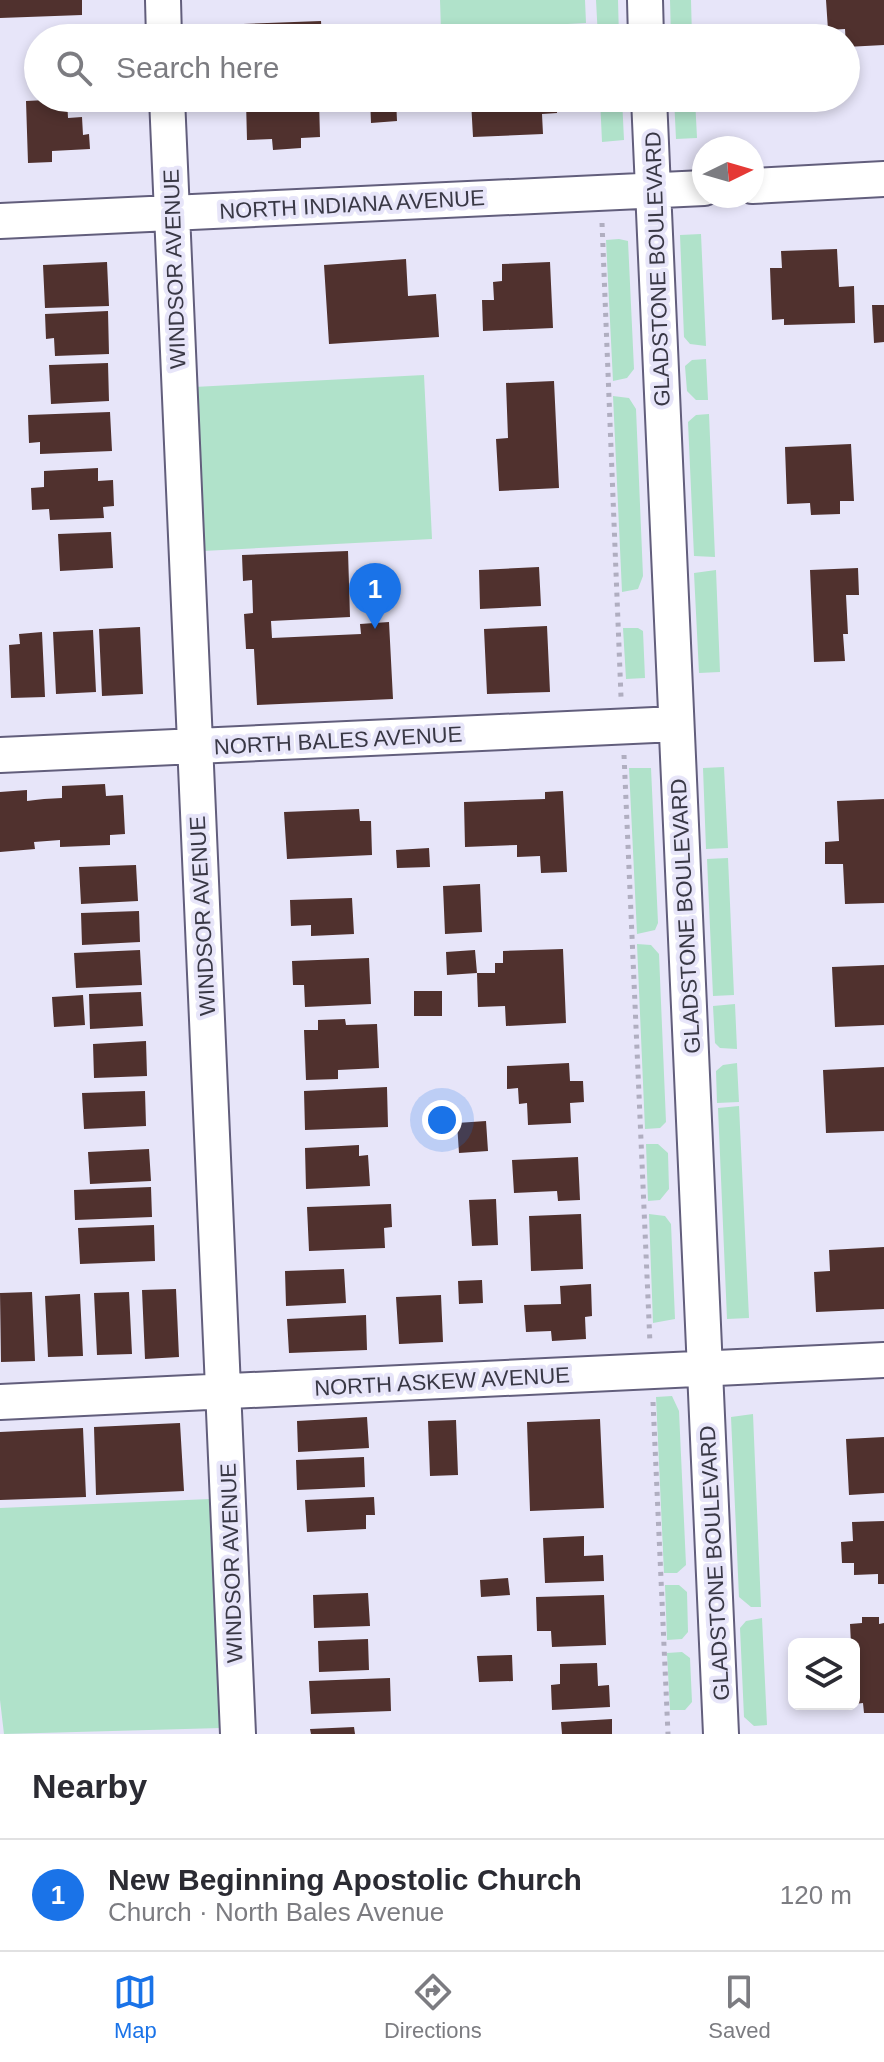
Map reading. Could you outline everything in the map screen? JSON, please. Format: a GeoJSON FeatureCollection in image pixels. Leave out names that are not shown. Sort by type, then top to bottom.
{"type":"FeatureCollection","features":[{"type":"Feature","properties":{"kind":"street"},"geometry":{"type":"LineString","coordinates":[[163,0],[164,24]]}},
{"type":"Feature","properties":{"kind":"street"},"geometry":{"type":"LineString","coordinates":[[645,0],[646,24]]}},
{"type":"Feature","properties":{"kind":"street","name":"WINDSOR AVENUE"},"geometry":{"type":"LineString","coordinates":[[168,112],[238,1734]]}},
{"type":"Feature","properties":{"kind":"street","name":"GLADSTONE BOULEVARD"},"geometry":{"type":"LineString","coordinates":[[650,112],[721,1734]]}},
{"type":"Feature","properties":{"kind":"street"},"geometry":{"type":"LineString","coordinates":[[764,185],[884,179]]}},
{"type":"Feature","properties":{"kind":"street","name":"NORTH INDIANA AVENUE"},"geometry":{"type":"LineString","coordinates":[[0,221],[692,188]]}},
{"type":"Feature","properties":{"kind":"street","name":"NORTH BALES AVENUE"},"geometry":{"type":"LineString","coordinates":[[0,755],[676,724]]}},
{"type":"Feature","properties":{"kind":"street","name":"NORTH ASKEW AVENUE"},"geometry":{"type":"LineString","coordinates":[[0,1402],[884,1360]]}},
{"type":"Feature","properties":{"kind":"path"},"geometry":{"type":"LineString","coordinates":[[600,193],[668,1734]]}},
{"type":"Feature","properties":{"kind":"green space"},"geometry":{"type":"Polygon","coordinates":[[[440,0],[585,0],[586,23],[441,24],[440,0]]]}},
{"type":"Feature","properties":{"kind":"green space"},"geometry":{"type":"Polygon","coordinates":[[[596,0],[618,0],[619,24],[597,24],[596,0]]]}},
{"type":"Feature","properties":{"kind":"green space"},"geometry":{"type":"Polygon","coordinates":[[[670,0],[691,0],[692,24],[671,24],[670,0]]]}},
{"type":"Feature","properties":{"kind":"green space"},"geometry":{"type":"Polygon","coordinates":[[[601,112],[623,112],[624,140],[602,142],[601,112]]]}},
{"type":"Feature","properties":{"kind":"green space"},"geometry":{"type":"Polygon","coordinates":[[[675,112],[696,112],[697,136],[676,139],[675,112]]]}},
{"type":"Feature","properties":{"kind":"green space"},"geometry":{"type":"Polygon","coordinates":[[[701,234],[706,346],[690,344],[684,337],[680,235],[701,234]]]}},
{"type":"Feature","properties":{"kind":"green space"},"geometry":{"type":"Polygon","coordinates":[[[606,240],[628,241],[634,369],[627,378],[613,381],[606,240]]]}},
{"type":"Feature","properties":{"kind":"green space"},"geometry":{"type":"Polygon","coordinates":[[[706,359],[708,400],[696,400],[687,391],[685,366],[692,360],[706,359]]]}},
{"type":"Feature","properties":{"kind":"green space"},"geometry":{"type":"Polygon","coordinates":[[[424,375],[432,539],[203,551],[194,387],[424,375]]]}},
{"type":"Feature","properties":{"kind":"green space"},"geometry":{"type":"Polygon","coordinates":[[[613,396],[629,398],[636,409],[643,576],[638,589],[622,592],[613,396]]]}},
{"type":"Feature","properties":{"kind":"green space"},"geometry":{"type":"Polygon","coordinates":[[[709,414],[715,557],[694,556],[688,422],[696,415],[709,414]]]}},
{"type":"Feature","properties":{"kind":"green space"},"geometry":{"type":"Polygon","coordinates":[[[716,570],[720,672],[699,673],[694,573],[716,570]]]}},
{"type":"Feature","properties":{"kind":"green space"},"geometry":{"type":"Polygon","coordinates":[[[623,628],[643,631],[645,678],[626,679],[623,628]]]}},
{"type":"Feature","properties":{"kind":"green space"},"geometry":{"type":"Polygon","coordinates":[[[724,767],[728,848],[706,849],[703,768],[724,767]]]}},
{"type":"Feature","properties":{"kind":"green space"},"geometry":{"type":"Polygon","coordinates":[[[629,768],[651,768],[658,923],[655,930],[637,934],[629,768]]]}},
{"type":"Feature","properties":{"kind":"green space"},"geometry":{"type":"Polygon","coordinates":[[[728,858],[734,995],[713,996],[707,859],[728,858]]]}},
{"type":"Feature","properties":{"kind":"green space"},"geometry":{"type":"Polygon","coordinates":[[[637,944],[651,945],[659,954],[666,1122],[660,1128],[645,1129],[637,944]]]}},
{"type":"Feature","properties":{"kind":"green space"},"geometry":{"type":"Polygon","coordinates":[[[735,1004],[737,1049],[720,1048],[715,1043],[713,1006],[735,1004]]]}},
{"type":"Feature","properties":{"kind":"green space"},"geometry":{"type":"Polygon","coordinates":[[[737,1063],[739,1102],[717,1103],[716,1071],[723,1065],[737,1063]]]}},
{"type":"Feature","properties":{"kind":"green space"},"geometry":{"type":"Polygon","coordinates":[[[739,1106],[749,1318],[727,1319],[718,1108],[739,1106]]]}},
{"type":"Feature","properties":{"kind":"green space"},"geometry":{"type":"Polygon","coordinates":[[[646,1144],[658,1144],[668,1153],[669,1189],[660,1200],[648,1201],[646,1144]]]}},
{"type":"Feature","properties":{"kind":"green space"},"geometry":{"type":"Polygon","coordinates":[[[649,1214],[665,1216],[671,1224],[675,1319],[653,1323],[649,1214]]]}},
{"type":"Feature","properties":{"kind":"green space"},"geometry":{"type":"Polygon","coordinates":[[[672,1396],[679,1411],[686,1565],[677,1573],[664,1573],[656,1397],[672,1396]]]}},
{"type":"Feature","properties":{"kind":"green space"},"geometry":{"type":"Polygon","coordinates":[[[753,1414],[761,1607],[751,1607],[739,1597],[731,1417],[753,1414]]]}},
{"type":"Feature","properties":{"kind":"green space"},"geometry":{"type":"Polygon","coordinates":[[[210,1499],[221,1728],[4,1734],[0,1700],[0,1508],[210,1499]]]}},
{"type":"Feature","properties":{"kind":"green space"},"geometry":{"type":"Polygon","coordinates":[[[665,1585],[679,1585],[687,1592],[688,1632],[682,1639],[667,1640],[665,1585]]]}},
{"type":"Feature","properties":{"kind":"green space"},"geometry":{"type":"Polygon","coordinates":[[[762,1618],[767,1725],[754,1726],[744,1717],[740,1628],[746,1621],[762,1618]]]}},
{"type":"Feature","properties":{"kind":"green space"},"geometry":{"type":"Polygon","coordinates":[[[682,1652],[690,1658],[692,1702],[685,1710],[670,1710],[667,1653],[682,1652]]]}},
{"type":"Feature","properties":{"kind":"building"},"geometry":{"type":"Polygon","coordinates":[[[0,0],[82,0],[82,15],[0,18],[0,0]]]}},
{"type":"Feature","properties":{"kind":"building"},"geometry":{"type":"Polygon","coordinates":[[[826,0],[884,0],[884,45],[860,46],[860,24],[828,24],[826,0]]]}},
{"type":"Feature","properties":{"kind":"building"},"geometry":{"type":"Polygon","coordinates":[[[321,21],[321,24],[243,24],[321,21]]]}},
{"type":"Feature","properties":{"kind":"building"},"geometry":{"type":"Polygon","coordinates":[[[26,112],[68,112],[68,118],[82,117],[83,135],[89,134],[90,149],[52,151],[52,162],[28,163],[26,112]]]}},
{"type":"Feature","properties":{"kind":"building"},"geometry":{"type":"Polygon","coordinates":[[[246,112],[319,112],[320,137],[301,138],[301,148],[273,150],[272,139],[247,140],[246,112]]]}},
{"type":"Feature","properties":{"kind":"building"},"geometry":{"type":"Polygon","coordinates":[[[371,112],[397,112],[397,121],[371,123],[371,112]]]}},
{"type":"Feature","properties":{"kind":"building"},"geometry":{"type":"Polygon","coordinates":[[[472,112],[557,112],[542,114],[543,134],[473,137],[472,112]]]}},
{"type":"Feature","properties":{"kind":"building"},"geometry":{"type":"Polygon","coordinates":[[[837,249],[839,287],[854,286],[855,323],[784,325],[784,319],[772,320],[770,268],[782,268],[781,251],[837,249]]]}},
{"type":"Feature","properties":{"kind":"building"},"geometry":{"type":"Polygon","coordinates":[[[406,259],[408,296],[436,294],[439,337],[329,344],[324,265],[406,259]]]}},
{"type":"Feature","properties":{"kind":"building"},"geometry":{"type":"Polygon","coordinates":[[[107,262],[109,306],[45,308],[43,265],[107,262]]]}},
{"type":"Feature","properties":{"kind":"building"},"geometry":{"type":"Polygon","coordinates":[[[550,262],[553,328],[483,331],[482,300],[494,300],[493,282],[502,281],[502,264],[550,262]]]}},
{"type":"Feature","properties":{"kind":"building"},"geometry":{"type":"Polygon","coordinates":[[[872,305],[884,305],[884,342],[874,343],[872,305]]]}},
{"type":"Feature","properties":{"kind":"building"},"geometry":{"type":"Polygon","coordinates":[[[108,311],[109,354],[55,356],[54,338],[46,339],[45,314],[108,311]]]}},
{"type":"Feature","properties":{"kind":"building"},"geometry":{"type":"Polygon","coordinates":[[[108,363],[109,401],[51,404],[49,365],[108,363]]]}},
{"type":"Feature","properties":{"kind":"building"},"geometry":{"type":"Polygon","coordinates":[[[554,381],[559,488],[499,491],[496,439],[508,438],[506,383],[554,381]]]}},
{"type":"Feature","properties":{"kind":"building"},"geometry":{"type":"Polygon","coordinates":[[[110,412],[112,451],[40,454],[40,442],[29,443],[28,415],[110,412]]]}},
{"type":"Feature","properties":{"kind":"building"},"geometry":{"type":"Polygon","coordinates":[[[851,444],[854,501],[840,501],[840,514],[811,515],[810,503],[787,504],[785,447],[851,444]]]}},
{"type":"Feature","properties":{"kind":"building"},"geometry":{"type":"Polygon","coordinates":[[[98,468],[98,481],[113,480],[114,506],[103,507],[104,518],[50,520],[49,509],[32,510],[31,488],[44,487],[44,471],[98,468]]]}},
{"type":"Feature","properties":{"kind":"building"},"geometry":{"type":"Polygon","coordinates":[[[111,532],[113,568],[60,571],[58,534],[111,532]]]}},
{"type":"Feature","properties":{"kind":"building"},"geometry":{"type":"Polygon","coordinates":[[[348,551],[350,617],[271,621],[272,638],[361,634],[360,624],[389,622],[393,699],[257,705],[254,649],[246,649],[244,614],[253,613],[252,580],[243,581],[242,555],[348,551]]]}},
{"type":"Feature","properties":{"kind":"building"},"geometry":{"type":"Polygon","coordinates":[[[539,567],[541,606],[480,609],[479,570],[539,567]]]}},
{"type":"Feature","properties":{"kind":"building"},"geometry":{"type":"Polygon","coordinates":[[[858,568],[859,595],[846,595],[848,634],[843,634],[845,661],[814,662],[810,570],[858,568]]]}},
{"type":"Feature","properties":{"kind":"building"},"geometry":{"type":"Polygon","coordinates":[[[547,626],[550,692],[487,694],[484,629],[547,626]]]}},
{"type":"Feature","properties":{"kind":"building"},"geometry":{"type":"Polygon","coordinates":[[[140,627],[143,694],[102,696],[99,629],[140,627]]]}},
{"type":"Feature","properties":{"kind":"building"},"geometry":{"type":"Polygon","coordinates":[[[93,630],[96,692],[56,694],[53,632],[93,630]]]}},
{"type":"Feature","properties":{"kind":"building"},"geometry":{"type":"Polygon","coordinates":[[[42,632],[45,697],[11,698],[9,645],[20,644],[19,634],[42,632]]]}},
{"type":"Feature","properties":{"kind":"building"},"geometry":{"type":"Polygon","coordinates":[[[105,784],[106,796],[123,795],[125,834],[110,835],[110,845],[60,847],[60,840],[34,842],[35,849],[0,852],[0,792],[27,790],[27,801],[62,798],[62,786],[105,784]]]}},
{"type":"Feature","properties":{"kind":"building"},"geometry":{"type":"Polygon","coordinates":[[[563,791],[567,872],[541,873],[540,856],[517,857],[517,845],[465,847],[464,802],[545,799],[545,792],[563,791]]]}},
{"type":"Feature","properties":{"kind":"building"},"geometry":{"type":"Polygon","coordinates":[[[884,799],[884,903],[845,904],[843,864],[825,864],[825,842],[839,841],[837,801],[884,799]]]}},
{"type":"Feature","properties":{"kind":"building"},"geometry":{"type":"Polygon","coordinates":[[[359,809],[360,821],[371,821],[372,855],[287,859],[284,812],[359,809]]]}},
{"type":"Feature","properties":{"kind":"building"},"geometry":{"type":"Polygon","coordinates":[[[429,848],[430,867],[397,868],[396,850],[429,848]]]}},
{"type":"Feature","properties":{"kind":"building"},"geometry":{"type":"Polygon","coordinates":[[[136,865],[138,901],[81,904],[79,867],[136,865]]]}},
{"type":"Feature","properties":{"kind":"building"},"geometry":{"type":"Polygon","coordinates":[[[480,884],[482,932],[445,934],[443,886],[480,884]]]}},
{"type":"Feature","properties":{"kind":"building"},"geometry":{"type":"Polygon","coordinates":[[[352,898],[354,934],[311,936],[311,925],[291,926],[290,900],[352,898]]]}},
{"type":"Feature","properties":{"kind":"building"},"geometry":{"type":"Polygon","coordinates":[[[139,911],[140,942],[82,945],[81,913],[139,911]]]}},
{"type":"Feature","properties":{"kind":"building"},"geometry":{"type":"Polygon","coordinates":[[[563,949],[566,1023],[506,1026],[505,1006],[478,1007],[477,973],[495,973],[495,963],[503,963],[503,951],[563,949]]]}},
{"type":"Feature","properties":{"kind":"building"},"geometry":{"type":"Polygon","coordinates":[[[140,950],[142,985],[76,988],[74,953],[140,950]]]}},
{"type":"Feature","properties":{"kind":"building"},"geometry":{"type":"Polygon","coordinates":[[[475,950],[477,973],[447,975],[446,952],[475,950]]]}},
{"type":"Feature","properties":{"kind":"building"},"geometry":{"type":"Polygon","coordinates":[[[369,958],[371,1004],[305,1007],[304,985],[293,985],[292,961],[369,958]]]}},
{"type":"Feature","properties":{"kind":"building"},"geometry":{"type":"Polygon","coordinates":[[[884,965],[884,1025],[835,1027],[832,967],[884,965]]]}},
{"type":"Feature","properties":{"kind":"building"},"geometry":{"type":"Polygon","coordinates":[[[414,991],[442,991],[442,1016],[414,1016],[414,991]]]}},
{"type":"Feature","properties":{"kind":"building"},"geometry":{"type":"Polygon","coordinates":[[[141,992],[143,1026],[90,1029],[89,994],[141,992]]]}},
{"type":"Feature","properties":{"kind":"building"},"geometry":{"type":"Polygon","coordinates":[[[83,995],[85,1025],[54,1027],[52,997],[83,995]]]}},
{"type":"Feature","properties":{"kind":"building"},"geometry":{"type":"Polygon","coordinates":[[[345,1019],[346,1025],[377,1024],[379,1068],[338,1070],[338,1079],[306,1080],[304,1030],[318,1030],[318,1020],[345,1019]]]}},
{"type":"Feature","properties":{"kind":"building"},"geometry":{"type":"Polygon","coordinates":[[[146,1041],[147,1076],[94,1078],[93,1044],[146,1041]]]}},
{"type":"Feature","properties":{"kind":"building"},"geometry":{"type":"Polygon","coordinates":[[[569,1063],[570,1081],[583,1081],[584,1102],[570,1103],[571,1123],[528,1125],[527,1103],[519,1104],[518,1088],[507,1089],[507,1066],[569,1063]]]}},
{"type":"Feature","properties":{"kind":"building"},"geometry":{"type":"Polygon","coordinates":[[[884,1067],[884,1131],[826,1133],[823,1070],[884,1067]]]}},
{"type":"Feature","properties":{"kind":"building"},"geometry":{"type":"Polygon","coordinates":[[[387,1087],[388,1127],[305,1130],[304,1091],[387,1087]]]}},
{"type":"Feature","properties":{"kind":"building"},"geometry":{"type":"Polygon","coordinates":[[[145,1091],[146,1126],[84,1129],[82,1093],[145,1091]]]}},
{"type":"Feature","properties":{"kind":"building"},"geometry":{"type":"Polygon","coordinates":[[[486,1121],[488,1151],[459,1153],[457,1123],[486,1121]]]}},
{"type":"Feature","properties":{"kind":"building"},"geometry":{"type":"Polygon","coordinates":[[[359,1145],[359,1156],[368,1155],[370,1186],[306,1189],[305,1148],[359,1145]]]}},
{"type":"Feature","properties":{"kind":"building"},"geometry":{"type":"Polygon","coordinates":[[[149,1149],[151,1181],[90,1184],[88,1152],[149,1149]]]}},
{"type":"Feature","properties":{"kind":"building"},"geometry":{"type":"Polygon","coordinates":[[[578,1157],[580,1200],[558,1201],[557,1191],[514,1193],[512,1160],[578,1157]]]}},
{"type":"Feature","properties":{"kind":"building"},"geometry":{"type":"Polygon","coordinates":[[[151,1187],[152,1217],[75,1220],[74,1190],[151,1187]]]}},
{"type":"Feature","properties":{"kind":"building"},"geometry":{"type":"Polygon","coordinates":[[[496,1199],[498,1245],[472,1246],[469,1200],[496,1199]]]}},
{"type":"Feature","properties":{"kind":"building"},"geometry":{"type":"Polygon","coordinates":[[[391,1204],[392,1227],[384,1228],[385,1248],[309,1251],[307,1207],[391,1204]]]}},
{"type":"Feature","properties":{"kind":"building"},"geometry":{"type":"Polygon","coordinates":[[[581,1214],[583,1269],[531,1271],[529,1216],[581,1214]]]}},
{"type":"Feature","properties":{"kind":"building"},"geometry":{"type":"Polygon","coordinates":[[[154,1225],[155,1261],[80,1264],[78,1228],[154,1225]]]}},
{"type":"Feature","properties":{"kind":"building"},"geometry":{"type":"Polygon","coordinates":[[[884,1247],[884,1309],[816,1312],[814,1272],[830,1271],[829,1250],[884,1247]]]}},
{"type":"Feature","properties":{"kind":"building"},"geometry":{"type":"Polygon","coordinates":[[[344,1269],[346,1303],[286,1306],[285,1271],[344,1269]]]}},
{"type":"Feature","properties":{"kind":"building"},"geometry":{"type":"Polygon","coordinates":[[[482,1280],[483,1303],[459,1304],[458,1281],[482,1280]]]}},
{"type":"Feature","properties":{"kind":"building"},"geometry":{"type":"Polygon","coordinates":[[[591,1284],[592,1316],[585,1317],[586,1339],[552,1341],[551,1331],[526,1332],[524,1305],[561,1304],[560,1286],[591,1284]]]}},
{"type":"Feature","properties":{"kind":"building"},"geometry":{"type":"Polygon","coordinates":[[[176,1289],[179,1357],[145,1359],[142,1290],[176,1289]]]}},
{"type":"Feature","properties":{"kind":"building"},"geometry":{"type":"Polygon","coordinates":[[[32,1292],[35,1361],[1,1362],[0,1293],[32,1292]]]}},
{"type":"Feature","properties":{"kind":"building"},"geometry":{"type":"Polygon","coordinates":[[[129,1292],[132,1354],[97,1355],[94,1293],[129,1292]]]}},
{"type":"Feature","properties":{"kind":"building"},"geometry":{"type":"Polygon","coordinates":[[[80,1294],[83,1356],[48,1357],[45,1296],[80,1294]]]}},
{"type":"Feature","properties":{"kind":"building"},"geometry":{"type":"Polygon","coordinates":[[[441,1295],[443,1342],[399,1344],[396,1297],[441,1295]]]}},
{"type":"Feature","properties":{"kind":"building"},"geometry":{"type":"Polygon","coordinates":[[[366,1315],[367,1350],[289,1353],[287,1319],[366,1315]]]}},
{"type":"Feature","properties":{"kind":"building"},"geometry":{"type":"Polygon","coordinates":[[[367,1417],[369,1448],[298,1452],[297,1421],[367,1417]]]}},
{"type":"Feature","properties":{"kind":"building"},"geometry":{"type":"Polygon","coordinates":[[[600,1419],[604,1508],[530,1511],[527,1422],[600,1419]]]}},
{"type":"Feature","properties":{"kind":"building"},"geometry":{"type":"Polygon","coordinates":[[[456,1420],[458,1475],[430,1476],[428,1421],[456,1420]]]}},
{"type":"Feature","properties":{"kind":"building"},"geometry":{"type":"Polygon","coordinates":[[[180,1423],[184,1491],[96,1495],[94,1427],[180,1423]]]}},
{"type":"Feature","properties":{"kind":"building"},"geometry":{"type":"Polygon","coordinates":[[[83,1428],[86,1497],[0,1500],[0,1432],[83,1428]]]}},
{"type":"Feature","properties":{"kind":"building"},"geometry":{"type":"Polygon","coordinates":[[[884,1437],[884,1493],[849,1495],[846,1439],[884,1437]]]}},
{"type":"Feature","properties":{"kind":"building"},"geometry":{"type":"Polygon","coordinates":[[[364,1457],[365,1487],[297,1490],[296,1460],[364,1457]]]}},
{"type":"Feature","properties":{"kind":"building"},"geometry":{"type":"Polygon","coordinates":[[[374,1497],[375,1515],[366,1515],[366,1529],[307,1532],[305,1500],[374,1497]]]}},
{"type":"Feature","properties":{"kind":"building"},"geometry":{"type":"Polygon","coordinates":[[[884,1521],[884,1584],[878,1584],[878,1574],[854,1575],[854,1563],[842,1563],[841,1542],[853,1541],[852,1522],[884,1521]]]}},
{"type":"Feature","properties":{"kind":"building"},"geometry":{"type":"Polygon","coordinates":[[[584,1536],[584,1556],[603,1555],[604,1581],[545,1583],[543,1538],[584,1536]]]}},
{"type":"Feature","properties":{"kind":"building"},"geometry":{"type":"Polygon","coordinates":[[[508,1578],[510,1595],[481,1597],[480,1580],[508,1578]]]}},
{"type":"Feature","properties":{"kind":"building"},"geometry":{"type":"Polygon","coordinates":[[[368,1593],[370,1626],[314,1628],[313,1595],[368,1593]]]}},
{"type":"Feature","properties":{"kind":"building"},"geometry":{"type":"Polygon","coordinates":[[[604,1595],[606,1645],[552,1647],[551,1631],[537,1631],[536,1597],[604,1595]]]}},
{"type":"Feature","properties":{"kind":"building"},"geometry":{"type":"Polygon","coordinates":[[[862,1617],[879,1617],[879,1624],[884,1623],[884,1713],[864,1713],[863,1703],[860,1703],[860,1638],[851,1638],[850,1624],[862,1623],[862,1617]]]}},
{"type":"Feature","properties":{"kind":"building"},"geometry":{"type":"Polygon","coordinates":[[[368,1639],[369,1670],[319,1672],[318,1641],[368,1639]]]}},
{"type":"Feature","properties":{"kind":"building"},"geometry":{"type":"Polygon","coordinates":[[[512,1655],[513,1681],[479,1682],[477,1656],[512,1655]]]}},
{"type":"Feature","properties":{"kind":"building"},"geometry":{"type":"Polygon","coordinates":[[[597,1663],[598,1686],[609,1685],[610,1707],[552,1710],[551,1685],[560,1684],[560,1664],[597,1663]]]}},
{"type":"Feature","properties":{"kind":"building"},"geometry":{"type":"Polygon","coordinates":[[[390,1678],[391,1711],[311,1714],[309,1681],[390,1678]]]}},
{"type":"Feature","properties":{"kind":"building"},"geometry":{"type":"Polygon","coordinates":[[[612,1719],[612,1734],[562,1734],[561,1722],[612,1719]]]}},
{"type":"Feature","properties":{"kind":"building"},"geometry":{"type":"Polygon","coordinates":[[[354,1727],[355,1734],[311,1734],[310,1729],[354,1727]]]}},
{"type":"Feature","properties":{"kind":"place","name":"New Beginning Apostolic Church"},"geometry":{"type":"Point","coordinates":[375,629]}}]}
